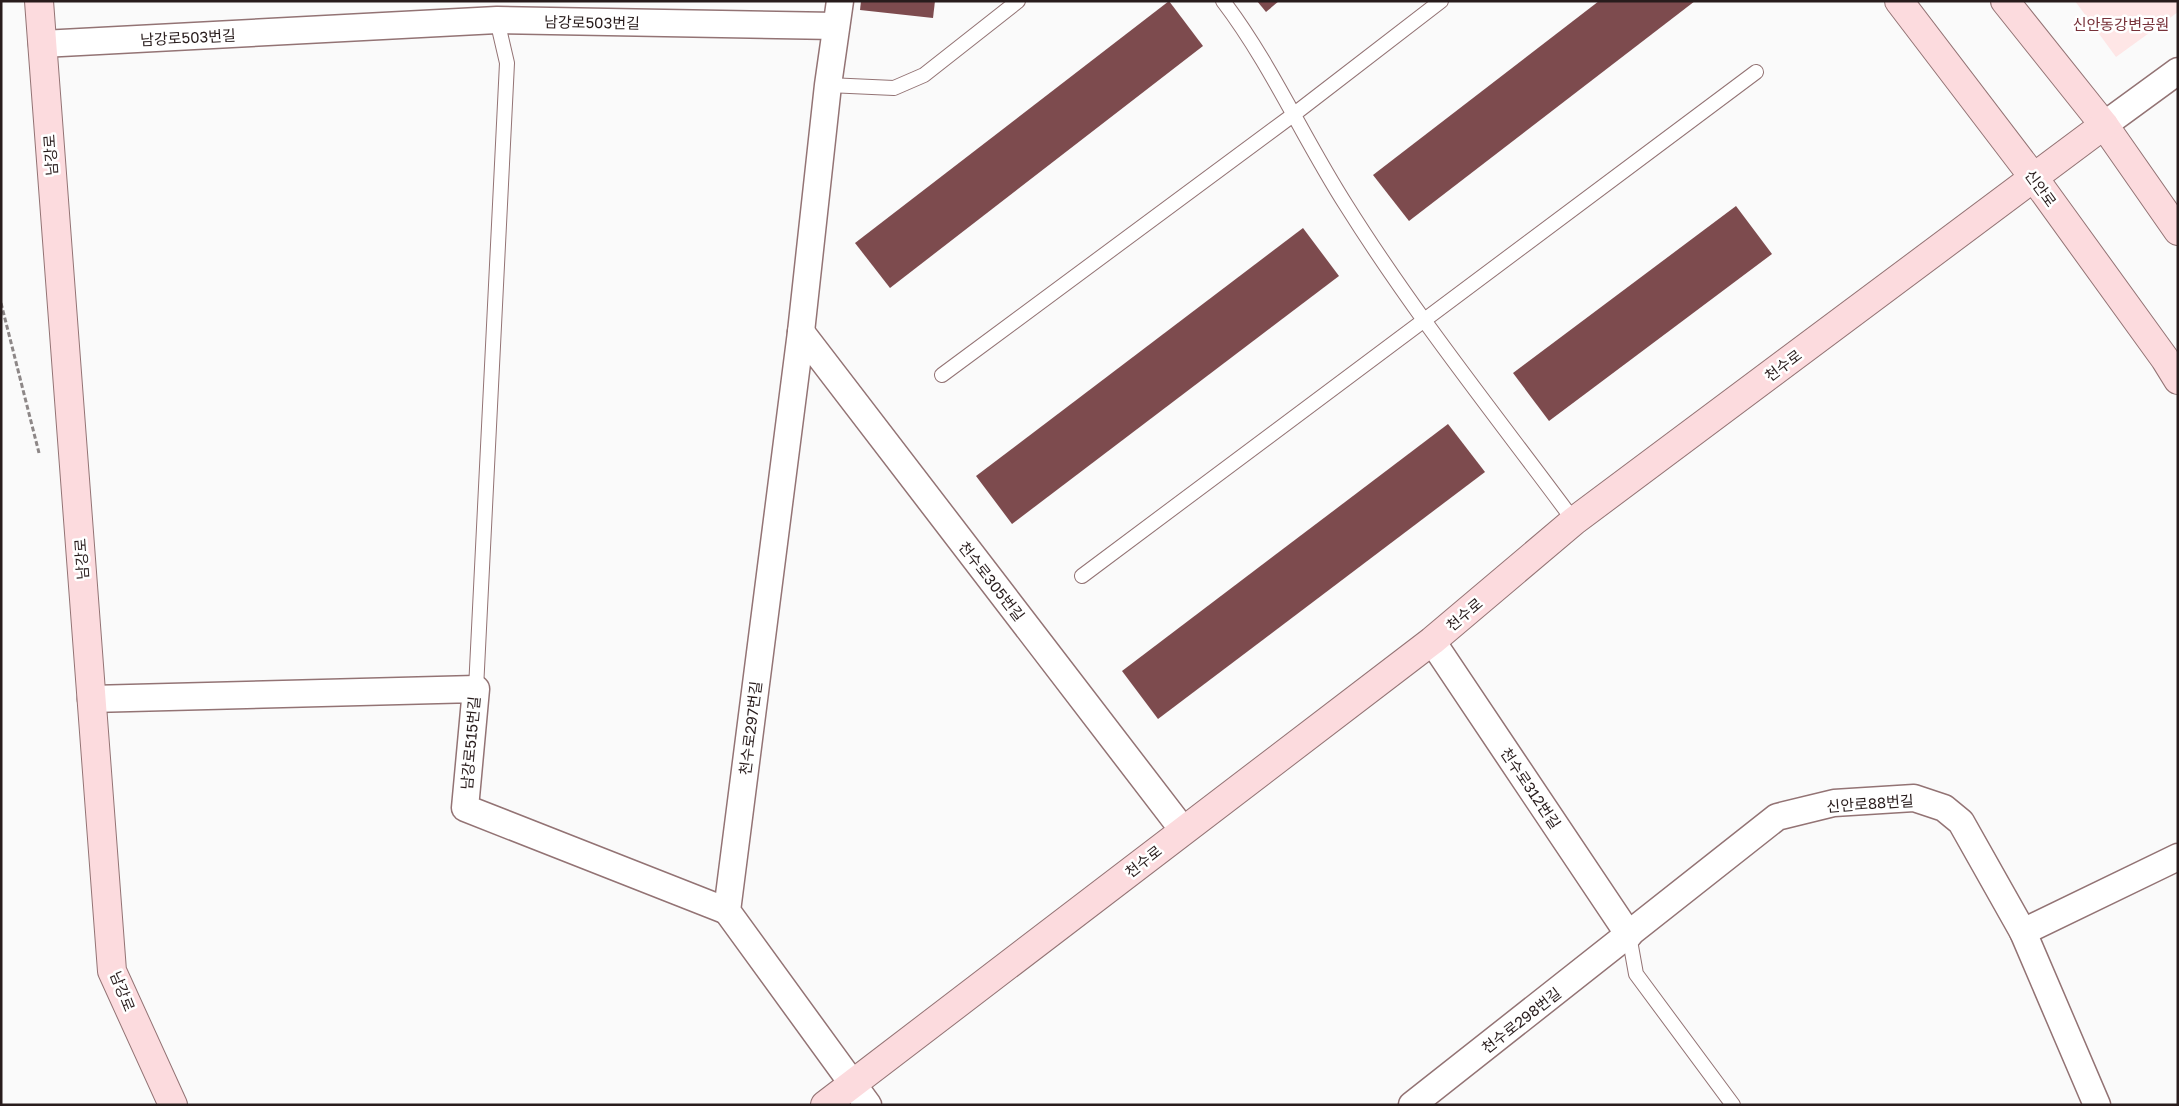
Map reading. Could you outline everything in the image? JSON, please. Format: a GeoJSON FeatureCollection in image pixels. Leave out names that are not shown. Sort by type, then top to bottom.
{"type":"FeatureCollection","features":[{"type":"Feature","properties":{"kind":"street","name":"남강로"},"geometry":{"type":"LineString","coordinates":[[39,1],[112,971],[173,1105]]}},
{"type":"Feature","properties":{"kind":"street","name":"신안로"},"geometry":{"type":"LineString","coordinates":[[1899,1],[2034,178],[2165,359],[2178,380]]}},
{"type":"Feature","properties":{"kind":"street"},"geometry":{"type":"LineString","coordinates":[[2005,1],[2104,125],[2178,231]]}},
{"type":"Feature","properties":{"kind":"street","name":"남강로503번길"},"geometry":{"type":"LineString","coordinates":[[42,44],[497,11],[838,14],[828,85],[801,332]]}},
{"type":"Feature","properties":{"kind":"street"},"geometry":{"type":"LineString","coordinates":[[2104,125],[2178,71]]}},
{"type":"Feature","properties":{"kind":"street","name":"천수로"},"geometry":{"type":"LineString","coordinates":[[825,1105],[860,1095],[1183,830],[1432,641],[1574,521],[2104,125]]}},
{"type":"Feature","properties":{"kind":"street","name":"천수로305번길"},"geometry":{"type":"LineString","coordinates":[[801,332],[1183,830]]}},
{"type":"Feature","properties":{"kind":"street","name":"천수로297번길"},"geometry":{"type":"LineString","coordinates":[[727,911],[801,332]]}},
{"type":"Feature","properties":{"kind":"street","name":"천수로312번길"},"geometry":{"type":"LineString","coordinates":[[1432,641],[1630,935]]}},
{"type":"Feature","properties":{"kind":"street","name":"남강로515번길"},"geometry":{"type":"LineString","coordinates":[[91,698],[476,689],[464,808],[727,911]]}},
{"type":"Feature","properties":{"kind":"street","name":"신안로88번길"},"geometry":{"type":"LineString","coordinates":[[1630,935],[1777,817],[1834,803],[1914,798],[1944,808],[1961,822],[2023,932],[2097,1105]]}},
{"type":"Feature","properties":{"kind":"street"},"geometry":{"type":"LineString","coordinates":[[2023,932],[2178,857]]}},
{"type":"Feature","properties":{"kind":"street"},"geometry":{"type":"LineString","coordinates":[[727,911],[860,1095]]}},
{"type":"Feature","properties":{"kind":"street","name":"천수로298번길"},"geometry":{"type":"LineString","coordinates":[[1412,1105],[1630,935]]}},
{"type":"Feature","properties":{"kind":"lane"},"geometry":{"type":"LineString","coordinates":[[828,85],[894,88],[924,75],[1018,1]]}},
{"type":"Feature","properties":{"kind":"lane"},"geometry":{"type":"LineString","coordinates":[[1223,1],[1247,33],[1346,205],[1424,320],[1574,521]]}},
{"type":"Feature","properties":{"kind":"lane"},"geometry":{"type":"LineString","coordinates":[[942,376],[1293,115],[1441,1]]}},
{"type":"Feature","properties":{"kind":"lane"},"geometry":{"type":"LineString","coordinates":[[476,689],[507,63],[497,11]]}},
{"type":"Feature","properties":{"kind":"lane"},"geometry":{"type":"LineString","coordinates":[[1082,576],[1756,72]]}},
{"type":"Feature","properties":{"kind":"lane"},"geometry":{"type":"LineString","coordinates":[[1630,935],[1636,974],[1733,1105]]}},
{"type":"Feature","properties":{"kind":"green space","name":"신안동강변공원"},"geometry":{"type":"Polygon","coordinates":[[[2075,1],[2178,1],[2178,12],[2116,57],[2075,1]]]}},
{"type":"Feature","properties":{"kind":"building"},"geometry":{"type":"Polygon","coordinates":[[[861,1],[935,1],[933,18],[860,10],[861,1]]]}},
{"type":"Feature","properties":{"kind":"building"},"geometry":{"type":"Polygon","coordinates":[[[1169,1],[1203,46],[890,288],[855,243],[1169,1]]]}},
{"type":"Feature","properties":{"kind":"building"},"geometry":{"type":"Polygon","coordinates":[[[1257,1],[1279,1],[1266,12],[1257,1]]]}},
{"type":"Feature","properties":{"kind":"building"},"geometry":{"type":"Polygon","coordinates":[[[1599,1],[1695,1],[1409,221],[1373,175],[1599,1]]]}},
{"type":"Feature","properties":{"kind":"building"},"geometry":{"type":"Polygon","coordinates":[[[1736,206],[1772,254],[1549,421],[1513,373],[1736,206]]]}},
{"type":"Feature","properties":{"kind":"building"},"geometry":{"type":"Polygon","coordinates":[[[1303,228],[1339,276],[1012,524],[976,476],[1303,228]]]}},
{"type":"Feature","properties":{"kind":"building"},"geometry":{"type":"Polygon","coordinates":[[[1448,424],[1485,472],[1158,719],[1122,671],[1448,424]]]}}]}
